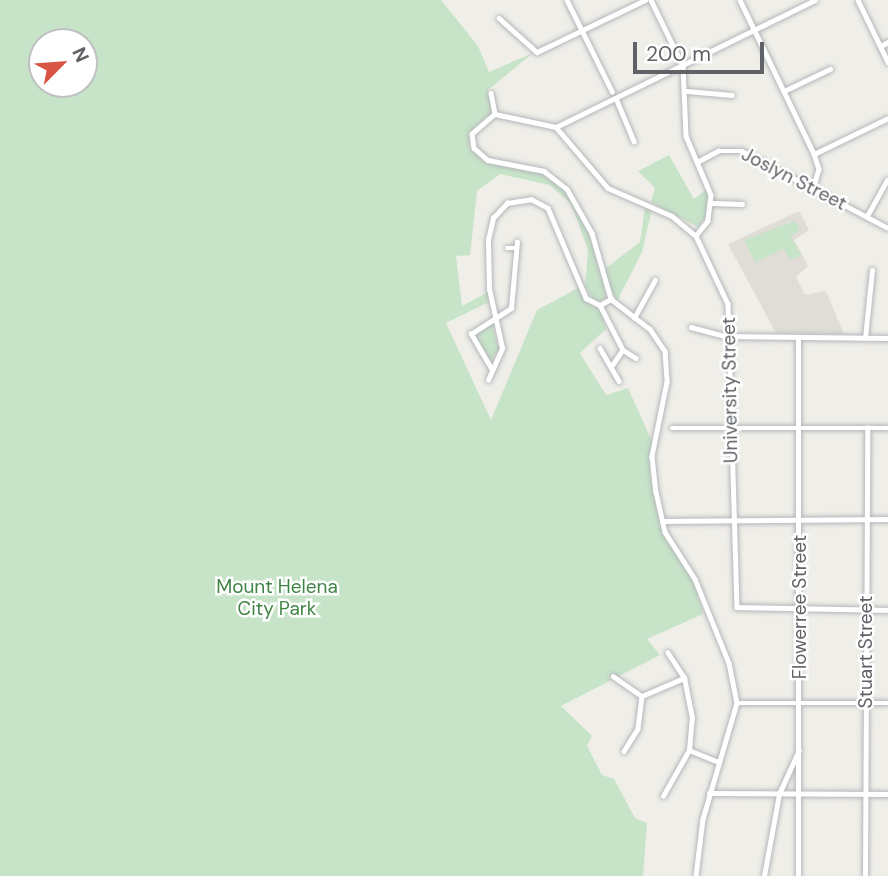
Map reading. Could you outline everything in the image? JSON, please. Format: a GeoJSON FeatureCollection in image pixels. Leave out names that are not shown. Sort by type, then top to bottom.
{"type":"FeatureCollection","features":[{"type":"Feature","properties":{"kind":"street"},"geometry":{"type":"LineString","coordinates":[[567,0],[612,91]]}},
{"type":"Feature","properties":{"kind":"street"},"geometry":{"type":"LineString","coordinates":[[499,18],[537,52],[648,0],[683,66],[687,91],[685,130],[712,203],[696,236]]}},
{"type":"Feature","properties":{"kind":"street"},"geometry":{"type":"LineString","coordinates":[[740,0],[814,154],[819,169],[814,187]]}},
{"type":"Feature","properties":{"kind":"street"},"geometry":{"type":"LineString","coordinates":[[495,114],[556,127],[816,0]]}},
{"type":"Feature","properties":{"kind":"street"},"geometry":{"type":"LineString","coordinates":[[858,0],[888,62]]}},
{"type":"Feature","properties":{"kind":"street"},"geometry":{"type":"LineString","coordinates":[[880,46],[888,42]]}},
{"type":"Feature","properties":{"kind":"street"},"geometry":{"type":"LineString","coordinates":[[784,91],[830,69]]}},
{"type":"Feature","properties":{"kind":"street"},"geometry":{"type":"LineString","coordinates":[[687,91],[733,95]]}},
{"type":"Feature","properties":{"kind":"street"},"geometry":{"type":"LineString","coordinates":[[491,93],[495,114]]}},
{"type":"Feature","properties":{"kind":"street"},"geometry":{"type":"LineString","coordinates":[[616,98],[634,141]]}},
{"type":"Feature","properties":{"kind":"street"},"geometry":{"type":"LineString","coordinates":[[495,114],[472,134],[474,148],[488,160],[544,171],[567,188],[592,233],[611,299],[655,334],[667,361],[652,456],[662,521],[695,579],[729,663],[737,703],[709,793],[696,876]]}},
{"type":"Feature","properties":{"kind":"street"},"geometry":{"type":"LineString","coordinates":[[814,154],[888,118]]}},
{"type":"Feature","properties":{"kind":"street","name":"University Street"},"geometry":{"type":"LineString","coordinates":[[556,127],[608,188],[672,216],[696,236],[728,304],[732,336],[732,518],[737,607],[800,610]]}},
{"type":"Feature","properties":{"kind":"street","name":"Joslyn Street"},"geometry":{"type":"LineString","coordinates":[[697,162],[718,151],[742,151],[888,228]]}},
{"type":"Feature","properties":{"kind":"street"},"geometry":{"type":"LineString","coordinates":[[867,216],[887,180]]}},
{"type":"Feature","properties":{"kind":"street"},"geometry":{"type":"LineString","coordinates":[[488,380],[502,348],[495,317],[490,229],[500,208],[517,199],[535,200],[551,211],[586,298],[600,305],[623,350],[636,358]]}},
{"type":"Feature","properties":{"kind":"street"},"geometry":{"type":"LineString","coordinates":[[712,203],[742,204]]}},
{"type":"Feature","properties":{"kind":"street"},"geometry":{"type":"LineString","coordinates":[[492,370],[471,334],[514,301],[517,245],[507,248]]}},
{"type":"Feature","properties":{"kind":"street"},"geometry":{"type":"LineString","coordinates":[[865,338],[872,270]]}},
{"type":"Feature","properties":{"kind":"street"},"geometry":{"type":"LineString","coordinates":[[634,318],[655,280]]}},
{"type":"Feature","properties":{"kind":"street"},"geometry":{"type":"LineString","coordinates":[[600,305],[611,299]]}},
{"type":"Feature","properties":{"kind":"street"},"geometry":{"type":"LineString","coordinates":[[691,327],[732,336],[888,338]]}},
{"type":"Feature","properties":{"kind":"street","name":"Flowerree Street"},"geometry":{"type":"LineString","coordinates":[[799,338],[799,876]]}},
{"type":"Feature","properties":{"kind":"street"},"geometry":{"type":"LineString","coordinates":[[600,348],[613,365],[619,381]]}},
{"type":"Feature","properties":{"kind":"street"},"geometry":{"type":"LineString","coordinates":[[613,365],[623,350]]}},
{"type":"Feature","properties":{"kind":"street"},"geometry":{"type":"LineString","coordinates":[[672,428],[888,428]]}},
{"type":"Feature","properties":{"kind":"street","name":"Stuart Street"},"geometry":{"type":"LineString","coordinates":[[865,876],[867,428]]}},
{"type":"Feature","properties":{"kind":"street"},"geometry":{"type":"LineString","coordinates":[[662,521],[732,518],[888,519]]}},
{"type":"Feature","properties":{"kind":"street"},"geometry":{"type":"LineString","coordinates":[[800,610],[888,610]]}},
{"type":"Feature","properties":{"kind":"street"},"geometry":{"type":"LineString","coordinates":[[663,796],[688,750],[692,710],[684,678],[668,653]]}},
{"type":"Feature","properties":{"kind":"street"},"geometry":{"type":"LineString","coordinates":[[613,676],[642,696]]}},
{"type":"Feature","properties":{"kind":"street"},"geometry":{"type":"LineString","coordinates":[[642,696],[684,678]]}},
{"type":"Feature","properties":{"kind":"street"},"geometry":{"type":"LineString","coordinates":[[624,751],[638,729],[642,696]]}},
{"type":"Feature","properties":{"kind":"street"},"geometry":{"type":"LineString","coordinates":[[737,703],[888,703]]}},
{"type":"Feature","properties":{"kind":"street"},"geometry":{"type":"LineString","coordinates":[[764,876],[779,794],[800,748]]}},
{"type":"Feature","properties":{"kind":"street"},"geometry":{"type":"LineString","coordinates":[[688,750],[719,762]]}},
{"type":"Feature","properties":{"kind":"street"},"geometry":{"type":"LineString","coordinates":[[709,793],[888,794]]}},
{"type":"Feature","properties":{"kind":"shaded area"},"geometry":{"type":"Polygon","coordinates":[[[799,211],[809,230],[794,240],[808,266],[796,277],[805,295],[826,291],[844,334],[776,333],[728,244],[799,211]]]}},
{"type":"Feature","properties":{"kind":"green space","name":"Mount Helena City Park"},"geometry":{"type":"Polygon","coordinates":[[[0,0],[441,0],[478,46],[489,72],[533,53],[488,90],[492,113],[474,128],[469,145],[484,162],[542,173],[568,193],[586,223],[607,298],[595,302],[585,286],[588,250],[571,204],[550,185],[500,174],[477,191],[470,255],[456,256],[462,306],[488,292],[489,302],[446,323],[491,420],[537,310],[580,287],[587,303],[600,309],[606,329],[580,353],[606,395],[628,388],[652,441],[650,472],[661,526],[693,579],[703,614],[647,639],[660,655],[561,706],[592,736],[587,746],[602,775],[614,779],[635,818],[647,823],[643,876],[0,876],[0,0]]]}},
{"type":"Feature","properties":{"kind":"green space"},"geometry":{"type":"Polygon","coordinates":[[[669,155],[694,199],[708,188],[708,212],[698,227],[651,202],[655,188],[638,171],[669,155]]]}},
{"type":"Feature","properties":{"kind":"green space"},"geometry":{"type":"Polygon","coordinates":[[[645,207],[652,209],[642,252],[617,301],[602,271],[640,242],[645,207]]]}},
{"type":"Feature","properties":{"kind":"green space"},"geometry":{"type":"Polygon","coordinates":[[[795,221],[800,230],[790,237],[802,255],[790,260],[784,249],[755,262],[744,240],[795,221]]]}},
{"type":"Feature","properties":{"kind":"green space"},"geometry":{"type":"Polygon","coordinates":[[[491,322],[499,349],[488,365],[473,334],[491,322]]]}}]}
